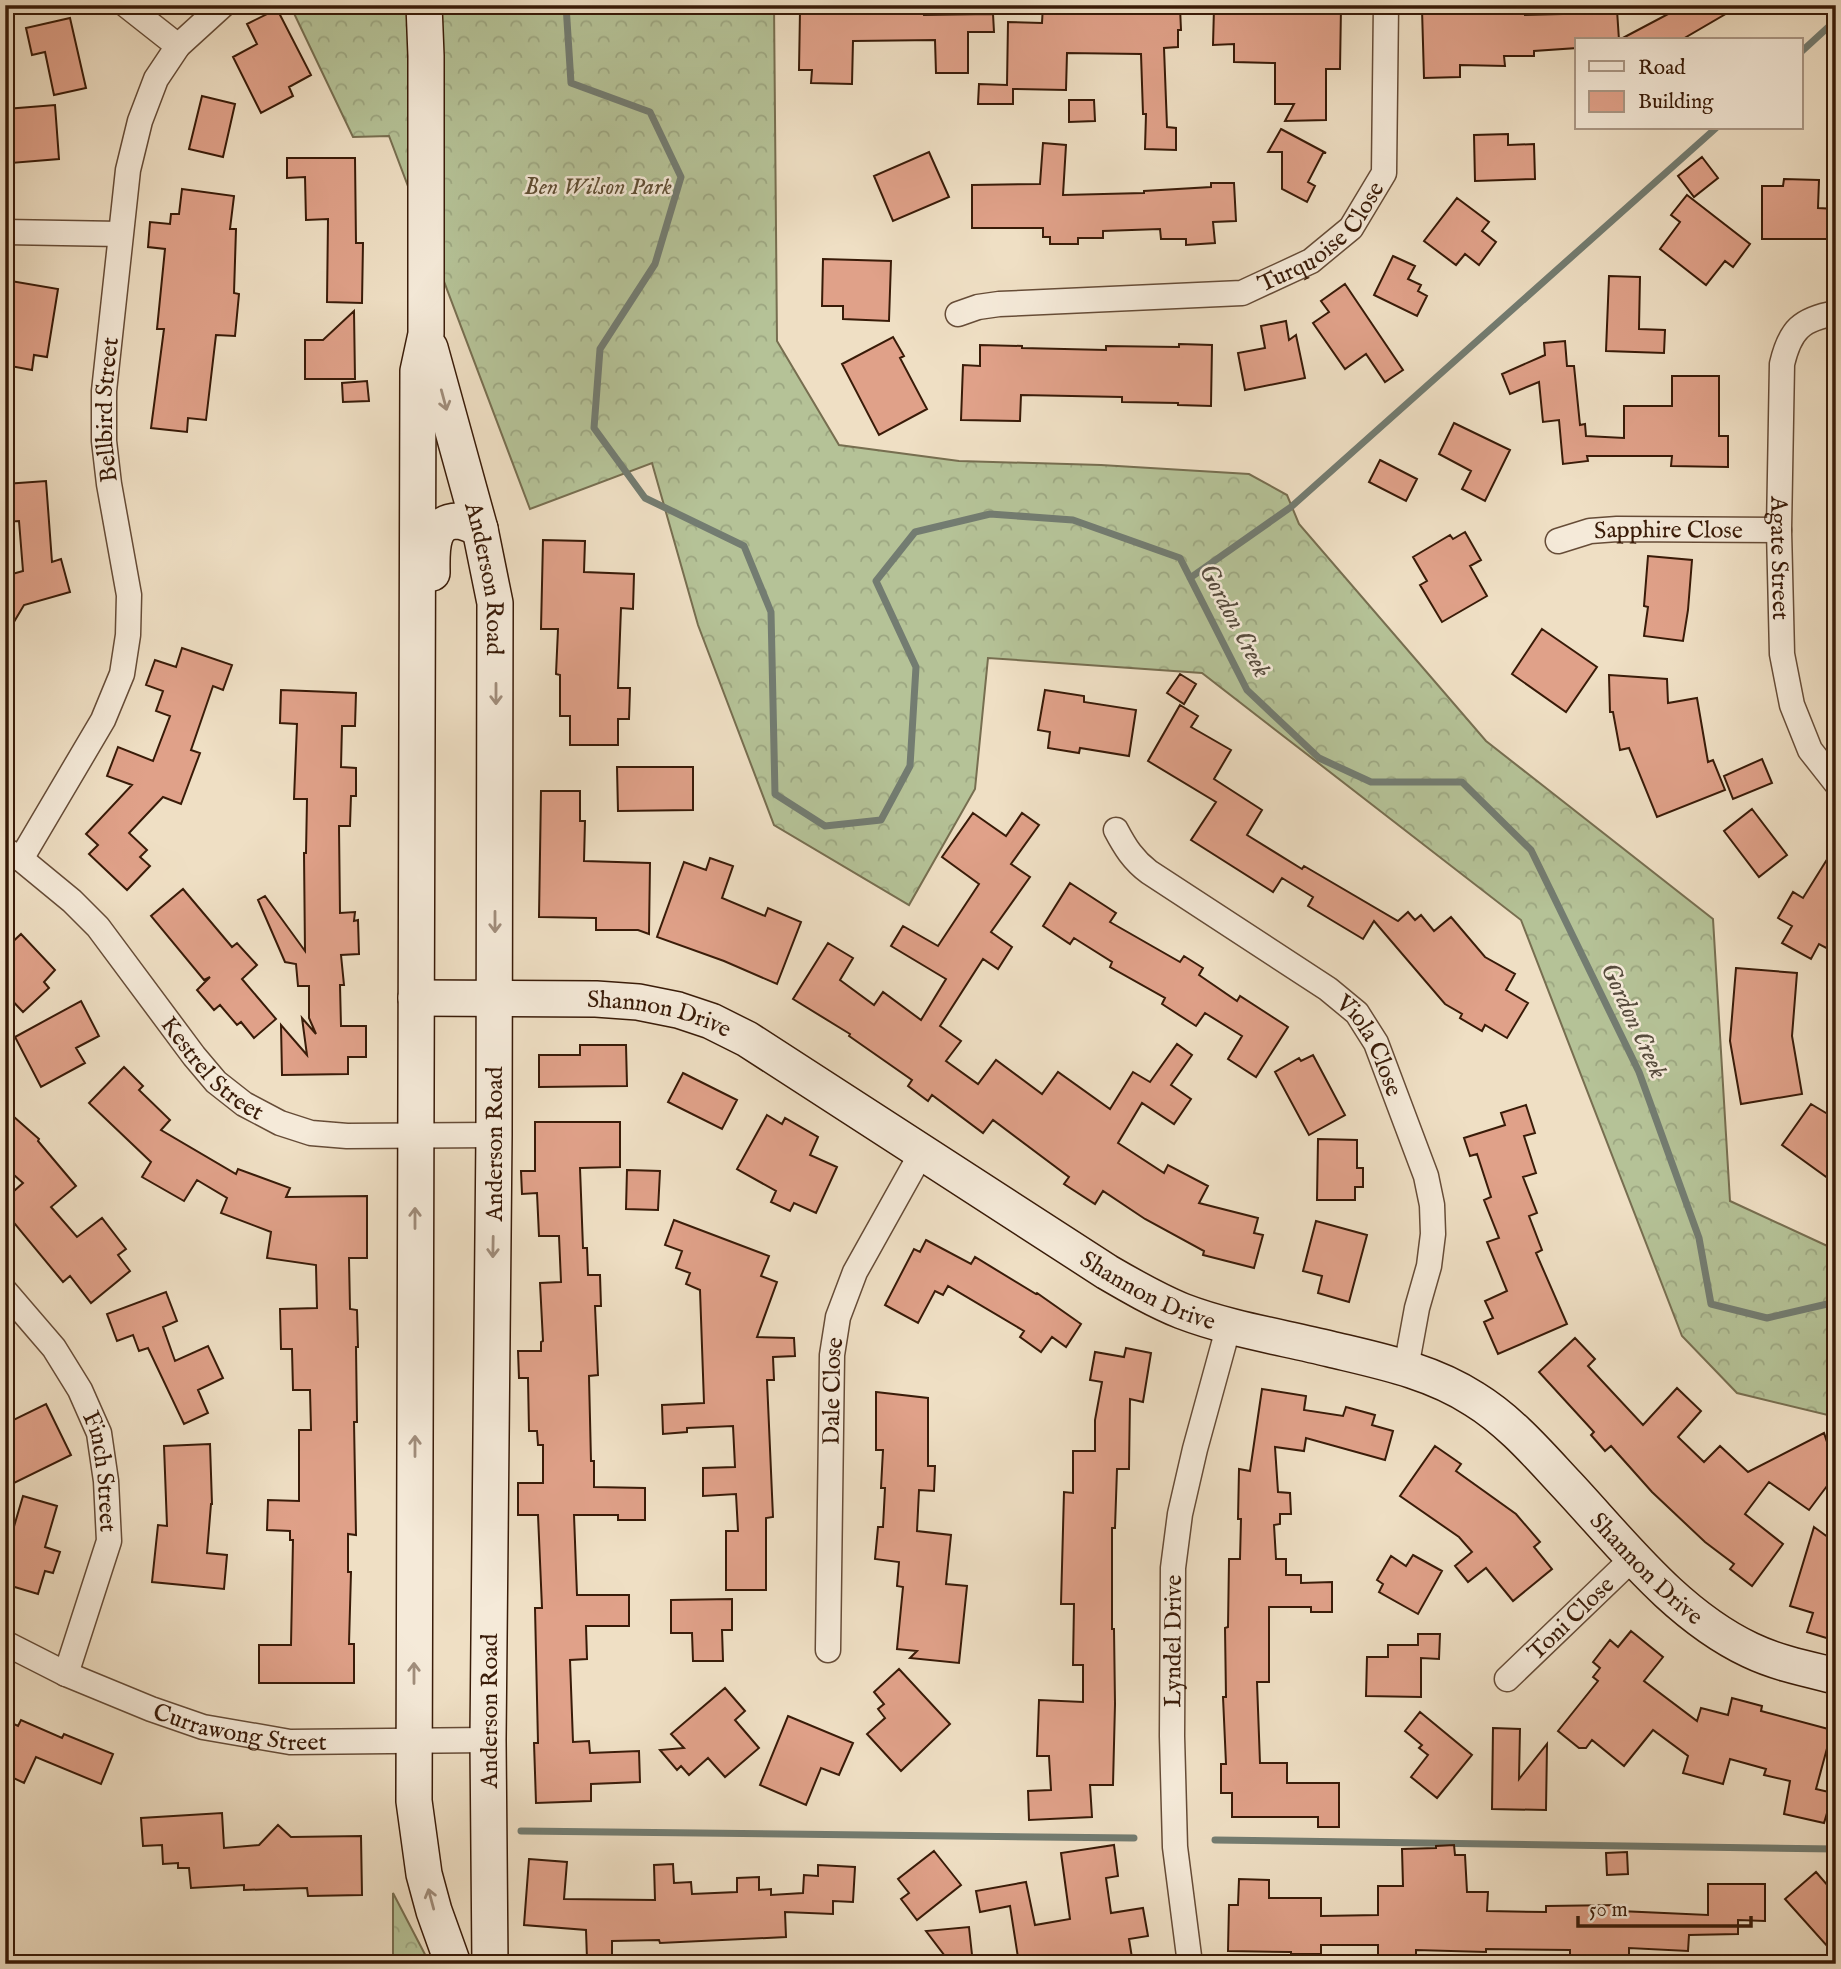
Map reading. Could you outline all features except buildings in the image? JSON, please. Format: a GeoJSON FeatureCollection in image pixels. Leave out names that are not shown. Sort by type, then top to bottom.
{"type":"FeatureCollection","features":[{"type":"Feature","properties":{"kind":"street"},"geometry":{"type":"LineString","coordinates":[[127,5],[178,46]]}},
{"type":"Feature","properties":{"kind":"street","name":"Bellbird Street"},"geometry":{"type":"LineString","coordinates":[[13,854],[103,720],[122,674],[128,635],[129,595],[109,484],[104,441],[104,391],[128,170],[140,121],[156,79],[178,46],[223,5]]}},
{"type":"Feature","properties":{"kind":"street","name":"Anderson Road"},"geometry":{"type":"LineString","coordinates":[[424,5],[426,334],[418,371],[414,1801],[424,1874],[453,1964]]}},
{"type":"Feature","properties":{"kind":"street","name":"Anderson Road"},"geometry":{"type":"LineString","coordinates":[[426,55],[442,5]]}},
{"type":"Feature","properties":{"kind":"street","name":"Turquoise Close"},"geometry":{"type":"LineString","coordinates":[[958,314],[999,304],[1242,293],[1311,261],[1351,228],[1384,173],[1387,5]]}},
{"type":"Feature","properties":{"kind":"street"},"geometry":{"type":"LineString","coordinates":[[5,232],[120,234]]}},
{"type":"Feature","properties":{"kind":"street","name":"Agate Street"},"geometry":{"type":"LineString","coordinates":[[1836,313],[1801,324],[1791,336],[1782,364],[1779,530],[1782,654],[1792,705],[1810,750],[1836,783]]}},
{"type":"Feature","properties":{"kind":"street","name":"Anderson Road"},"geometry":{"type":"LineString","coordinates":[[426,334],[480,529],[495,603],[495,998],[488,1740],[490,1964]]}},
{"type":"Feature","properties":{"kind":"street"},"geometry":{"type":"LineString","coordinates":[[418,721],[432,671],[433,540],[438,530],[448,523],[460,521],[480,529]]}},
{"type":"Feature","properties":{"kind":"street","name":"Sapphire Close"},"geometry":{"type":"LineString","coordinates":[[1558,541],[1590,531],[1617,529],[1779,530]]}},
{"type":"Feature","properties":{"kind":"street","name":"Viola Close"},"geometry":{"type":"LineString","coordinates":[[1116,830],[1136,862],[1328,989],[1357,1013],[1376,1043],[1426,1176],[1432,1205],[1433,1234],[1429,1266],[1417,1308],[1406,1368]]}},
{"type":"Feature","properties":{"kind":"street","name":"Kestrel Street"},"geometry":{"type":"LineString","coordinates":[[13,854],[72,901],[98,927],[194,1056],[216,1082],[244,1104],[280,1122],[311,1133],[347,1136],[494,1135]]}},
{"type":"Feature","properties":{"kind":"street","name":"Shannon Drive"},"geometry":{"type":"LineString","coordinates":[[416,998],[638,1002],[678,1010],[711,1021],[747,1039],[1107,1272],[1146,1294],[1184,1311],[1229,1325],[1406,1368],[1441,1380],[1474,1398],[1505,1421],[1678,1603],[1710,1627],[1751,1650],[1788,1664],[1836,1676]]}},
{"type":"Feature","properties":{"kind":"street","name":"Dale Close"},"geometry":{"type":"LineString","coordinates":[[828,1650],[832,1355],[838,1317],[855,1272],[922,1152]]}},
{"type":"Feature","properties":{"kind":"street","name":"Finch Street"},"geometry":{"type":"LineString","coordinates":[[5,1291],[54,1348],[80,1390],[99,1433],[106,1481],[109,1541],[66,1674]]}},
{"type":"Feature","properties":{"kind":"street","name":"Lyndel Drive"},"geometry":{"type":"LineString","coordinates":[[1190,1964],[1175,1847],[1172,1736],[1173,1568],[1183,1501],[1229,1325]]}},
{"type":"Feature","properties":{"kind":"street","name":"Toni Close"},"geometry":{"type":"LineString","coordinates":[[1507,1679],[1634,1557]]}},
{"type":"Feature","properties":{"kind":"street","name":"Currawong Street"},"geometry":{"type":"LineString","coordinates":[[5,1643],[66,1674],[203,1727],[290,1742],[488,1740]]}},
{"type":"Feature","properties":{"kind":"green space","name":"Ben Wilson Park"},"geometry":{"type":"Polygon","coordinates":[[[290,5],[774,5],[777,341],[839,445],[959,461],[1101,465],[1249,474],[1287,495],[1299,524],[1486,741],[1713,919],[1730,1201],[1836,1250],[1836,1417],[1737,1393],[1682,1336],[1521,920],[1202,673],[988,658],[975,789],[909,905],[774,825],[698,625],[652,463],[530,509],[389,136],[353,137],[290,5]]]}},
{"type":"Feature","properties":{"kind":"green space"},"geometry":{"type":"Polygon","coordinates":[[[393,1893],[430,1964],[393,1964],[393,1893]]]}},
{"type":"Feature","properties":{"kind":"waterway","name":"Gordon Creek"},"geometry":{"type":"LineString","coordinates":[[566,5],[571,83],[650,112],[681,177],[655,264],[600,349],[594,428],[645,498],[744,546],[771,612],[775,794],[825,826],[881,820],[910,766],[916,667],[876,581],[915,532],[990,514],[1073,520],[1180,558],[1247,690],[1319,758],[1371,782],[1462,782],[1531,850],[1639,1072],[1699,1238],[1711,1304],[1767,1318],[1836,1302]]}},
{"type":"Feature","properties":{"kind":"waterway"},"geometry":{"type":"LineString","coordinates":[[1802,51],[1836,20]]}},
{"type":"Feature","properties":{"kind":"waterway"},"geometry":{"type":"LineString","coordinates":[[1190,578],[1291,507],[1714,130]]}},
{"type":"Feature","properties":{"kind":"waterway"},"geometry":{"type":"LineString","coordinates":[[521,1831],[1134,1838]]}},
{"type":"Feature","properties":{"kind":"waterway"},"geometry":{"type":"LineString","coordinates":[[1215,1840],[1836,1849]]}}]}
